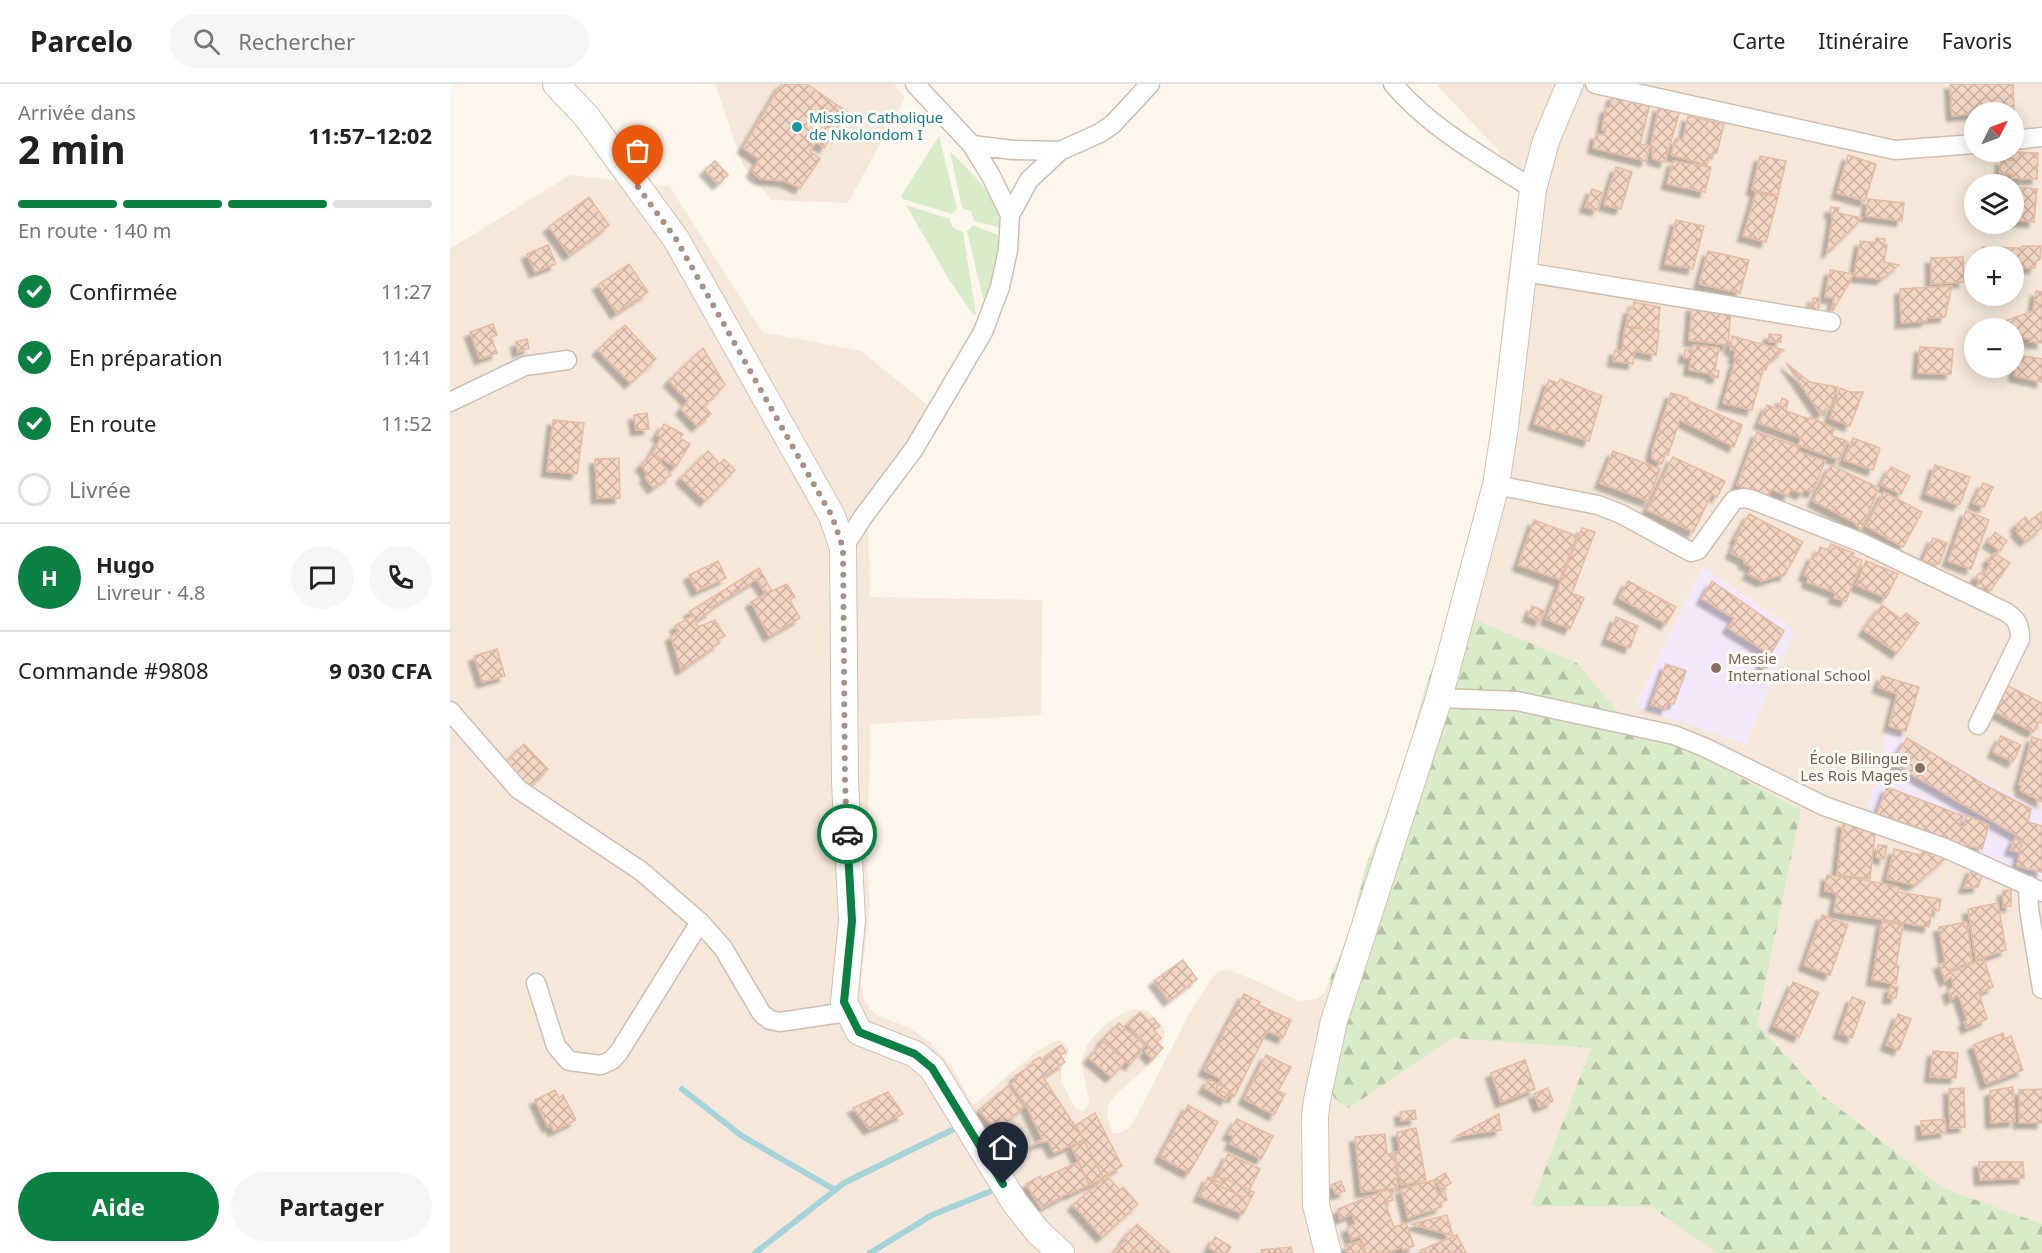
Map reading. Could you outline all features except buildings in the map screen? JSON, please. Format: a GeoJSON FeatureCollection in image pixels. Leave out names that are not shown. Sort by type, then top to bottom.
{"type":"FeatureCollection","features":[{"type":"Feature","properties":{"kind":"street"},"geometry":{"type":"LineString","coordinates":[[556,84],[587,117],[676,239],[832,516],[843,548],[845,781],[852,921],[844,1002],[847,1012],[859,1032],[915,1054],[932,1068],[1015,1203],[1038,1232],[1060,1253]]}},
{"type":"Feature","properties":{"kind":"street"},"geometry":{"type":"LineString","coordinates":[[915,84],[972,145],[991,176],[1010,215]]}},
{"type":"Feature","properties":{"kind":"street"},"geometry":{"type":"LineString","coordinates":[[843,548],[914,449],[983,332],[1000,287],[1006,260],[1010,215],[1029,180],[1060,151],[1100,133],[1113,124],[1150,84]]}},
{"type":"Feature","properties":{"kind":"street"},"geometry":{"type":"LineString","coordinates":[[1393,84],[1428,120],[1533,189]]}},
{"type":"Feature","properties":{"kind":"street"},"geometry":{"type":"LineString","coordinates":[[1328,1253],[1316,1205],[1317,1100],[1334,1021],[1439,698],[1496,486],[1533,189],[1546,141],[1570,84]]}},
{"type":"Feature","properties":{"kind":"street"},"geometry":{"type":"LineString","coordinates":[[1595,84],[1895,150],[1964,145]]}},
{"type":"Feature","properties":{"kind":"street"},"geometry":{"type":"LineString","coordinates":[[2024,139],[2042,137]]}},
{"type":"Feature","properties":{"kind":"street"},"geometry":{"type":"LineString","coordinates":[[972,145],[1013,150],[1060,151]]}},
{"type":"Feature","properties":{"kind":"street"},"geometry":{"type":"LineString","coordinates":[[1524,272],[1831,322]]}},
{"type":"Feature","properties":{"kind":"street"},"geometry":{"type":"LineString","coordinates":[[450,402],[525,366],[567,360]]}},
{"type":"Feature","properties":{"kind":"street"},"geometry":{"type":"LineString","coordinates":[[1496,486],[1598,505],[1621,514],[1691,552],[1698,550],[1734,500],[1750,499],[1860,542],[2006,612],[2014,617],[2020,626],[2020,639],[1978,725]]}},
{"type":"Feature","properties":{"kind":"street"},"geometry":{"type":"LineString","coordinates":[[1439,698],[1517,701],[1674,735],[1704,747],[1824,806],[1945,849],[2035,888],[2029,909],[2042,989]]}},
{"type":"Feature","properties":{"kind":"street"},"geometry":{"type":"LineString","coordinates":[[450,711],[518,789],[641,871],[700,922],[723,948],[762,1014],[770,1020],[780,1022],[847,1012]]}},
{"type":"Feature","properties":{"kind":"street"},"geometry":{"type":"LineString","coordinates":[[536,983],[561,1055],[569,1062],[601,1065],[612,1060],[619,1052],[700,922]]}},
{"type":"Feature","properties":{"kind":"shaded area"},"geometry":{"type":"Polygon","coordinates":[[[715,84],[894,84],[905,98],[848,203],[771,200],[743,165],[715,84]]]}},
{"type":"Feature","properties":{"kind":"shaded area"},"geometry":{"type":"Polygon","coordinates":[[[1436,84],[2042,84],[2042,1224],[1943,1188],[1823,1096],[1757,1024],[1801,810],[1618,713],[1577,663],[1453,610],[1483,486],[1494,411],[1508,272],[1522,176],[1436,84]]]}},
{"type":"Feature","properties":{"kind":"shaded area"},"geometry":{"type":"Polygon","coordinates":[[[570,175],[670,187],[762,332],[861,351],[945,419],[889,495],[868,529],[870,597],[1042,600],[1041,715],[870,724],[867,868],[870,904],[861,984],[864,999],[871,1010],[878,1016],[908,1027],[929,1041],[951,1066],[973,1105],[1034,1053],[1061,1040],[1069,1049],[1061,1072],[1061,1081],[1076,1109],[1082,1111],[1087,1107],[1089,1100],[1081,1061],[1088,1043],[1105,1025],[1121,1014],[1135,1009],[1148,1011],[1163,1026],[1164,1039],[1153,1061],[1108,1105],[1107,1117],[1113,1133],[1120,1133],[1129,1128],[1135,1119],[1189,1014],[1219,971],[1229,970],[1300,1001],[1317,999],[1324,993],[1328,984],[1349,996],[1349,1108],[1452,1037],[1591,1048],[1532,1205],[1651,1207],[1717,1253],[450,1253],[450,249],[570,175]]]}},
{"type":"Feature","properties":{"kind":"shaded area","name":"Messie International School"},"geometry":{"type":"Polygon","coordinates":[[[1703,567],[1795,630],[1746,744],[1635,706],[1703,567]]]}},
{"type":"Feature","properties":{"kind":"shaded area","name":"École Bilingue Les Rois Mages"},"geometry":{"type":"Polygon","coordinates":[[[1887,728],[2042,811],[2042,884],[1868,809],[1887,728]]]}},
{"type":"Feature","properties":{"kind":"green space"},"geometry":{"type":"Polygon","coordinates":[[[939,136],[957,209],[952,214],[903,199],[901,196],[939,136]]]}},
{"type":"Feature","properties":{"kind":"green space"},"geometry":{"type":"Polygon","coordinates":[[[950,151],[975,176],[990,196],[1001,228],[974,221],[971,211],[962,208],[950,151]]]}},
{"type":"Feature","properties":{"kind":"green space"},"geometry":{"type":"Polygon","coordinates":[[[906,205],[950,219],[953,228],[963,232],[976,315],[972,313],[950,281],[906,205]]]}},
{"type":"Feature","properties":{"kind":"green space"},"geometry":{"type":"Polygon","coordinates":[[[973,225],[998,235],[995,269],[984,302],[967,231],[973,225]]]}},
{"type":"Feature","properties":{"kind":"green space"},"geometry":{"type":"Polygon","coordinates":[[[1453,610],[1577,663],[1619,713],[1801,810],[1757,1024],[1823,1096],[1943,1188],[2042,1224],[2042,1253],[1717,1253],[1651,1207],[1531,1206],[1591,1048],[1452,1038],[1349,1108],[1337,1102],[1330,1090],[1349,996],[1328,984],[1349,932],[1366,865],[1386,817],[1406,758],[1426,685],[1453,610]]]}},
{"type":"Feature","properties":{"kind":"waterway"},"geometry":{"type":"LineString","coordinates":[[682,1089],[742,1136],[835,1190]]}},
{"type":"Feature","properties":{"kind":"waterway"},"geometry":{"type":"LineString","coordinates":[[755,1253],[844,1183],[956,1128]]}},
{"type":"Feature","properties":{"kind":"waterway"},"geometry":{"type":"LineString","coordinates":[[870,1253],[932,1215],[994,1190]]}},
{"type":"Feature","properties":{"kind":"way so far"},"geometry":{"type":"LineString","coordinates":[[638,187],[676,239],[839,532],[843,548],[847,834]]}},
{"type":"Feature","properties":{"kind":"place","name":"Mission Catholique de Nkolondom I"},"geometry":{"type":"Point","coordinates":[797,127]}},
{"type":"Feature","properties":{"kind":"place","name":"Messie International School"},"geometry":{"type":"Point","coordinates":[1716,668]}},
{"type":"Feature","properties":{"kind":"place","name":"École Bilingue Les Rois Mages"},"geometry":{"type":"Point","coordinates":[1920,768]}},
{"type":"Feature","properties":{"kind":"route"},"geometry":{"type":"LineString","coordinates":[[847,834],[852,921],[844,1002],[847,1012],[859,1032],[915,1054],[932,1068],[1003,1184]]}}]}
